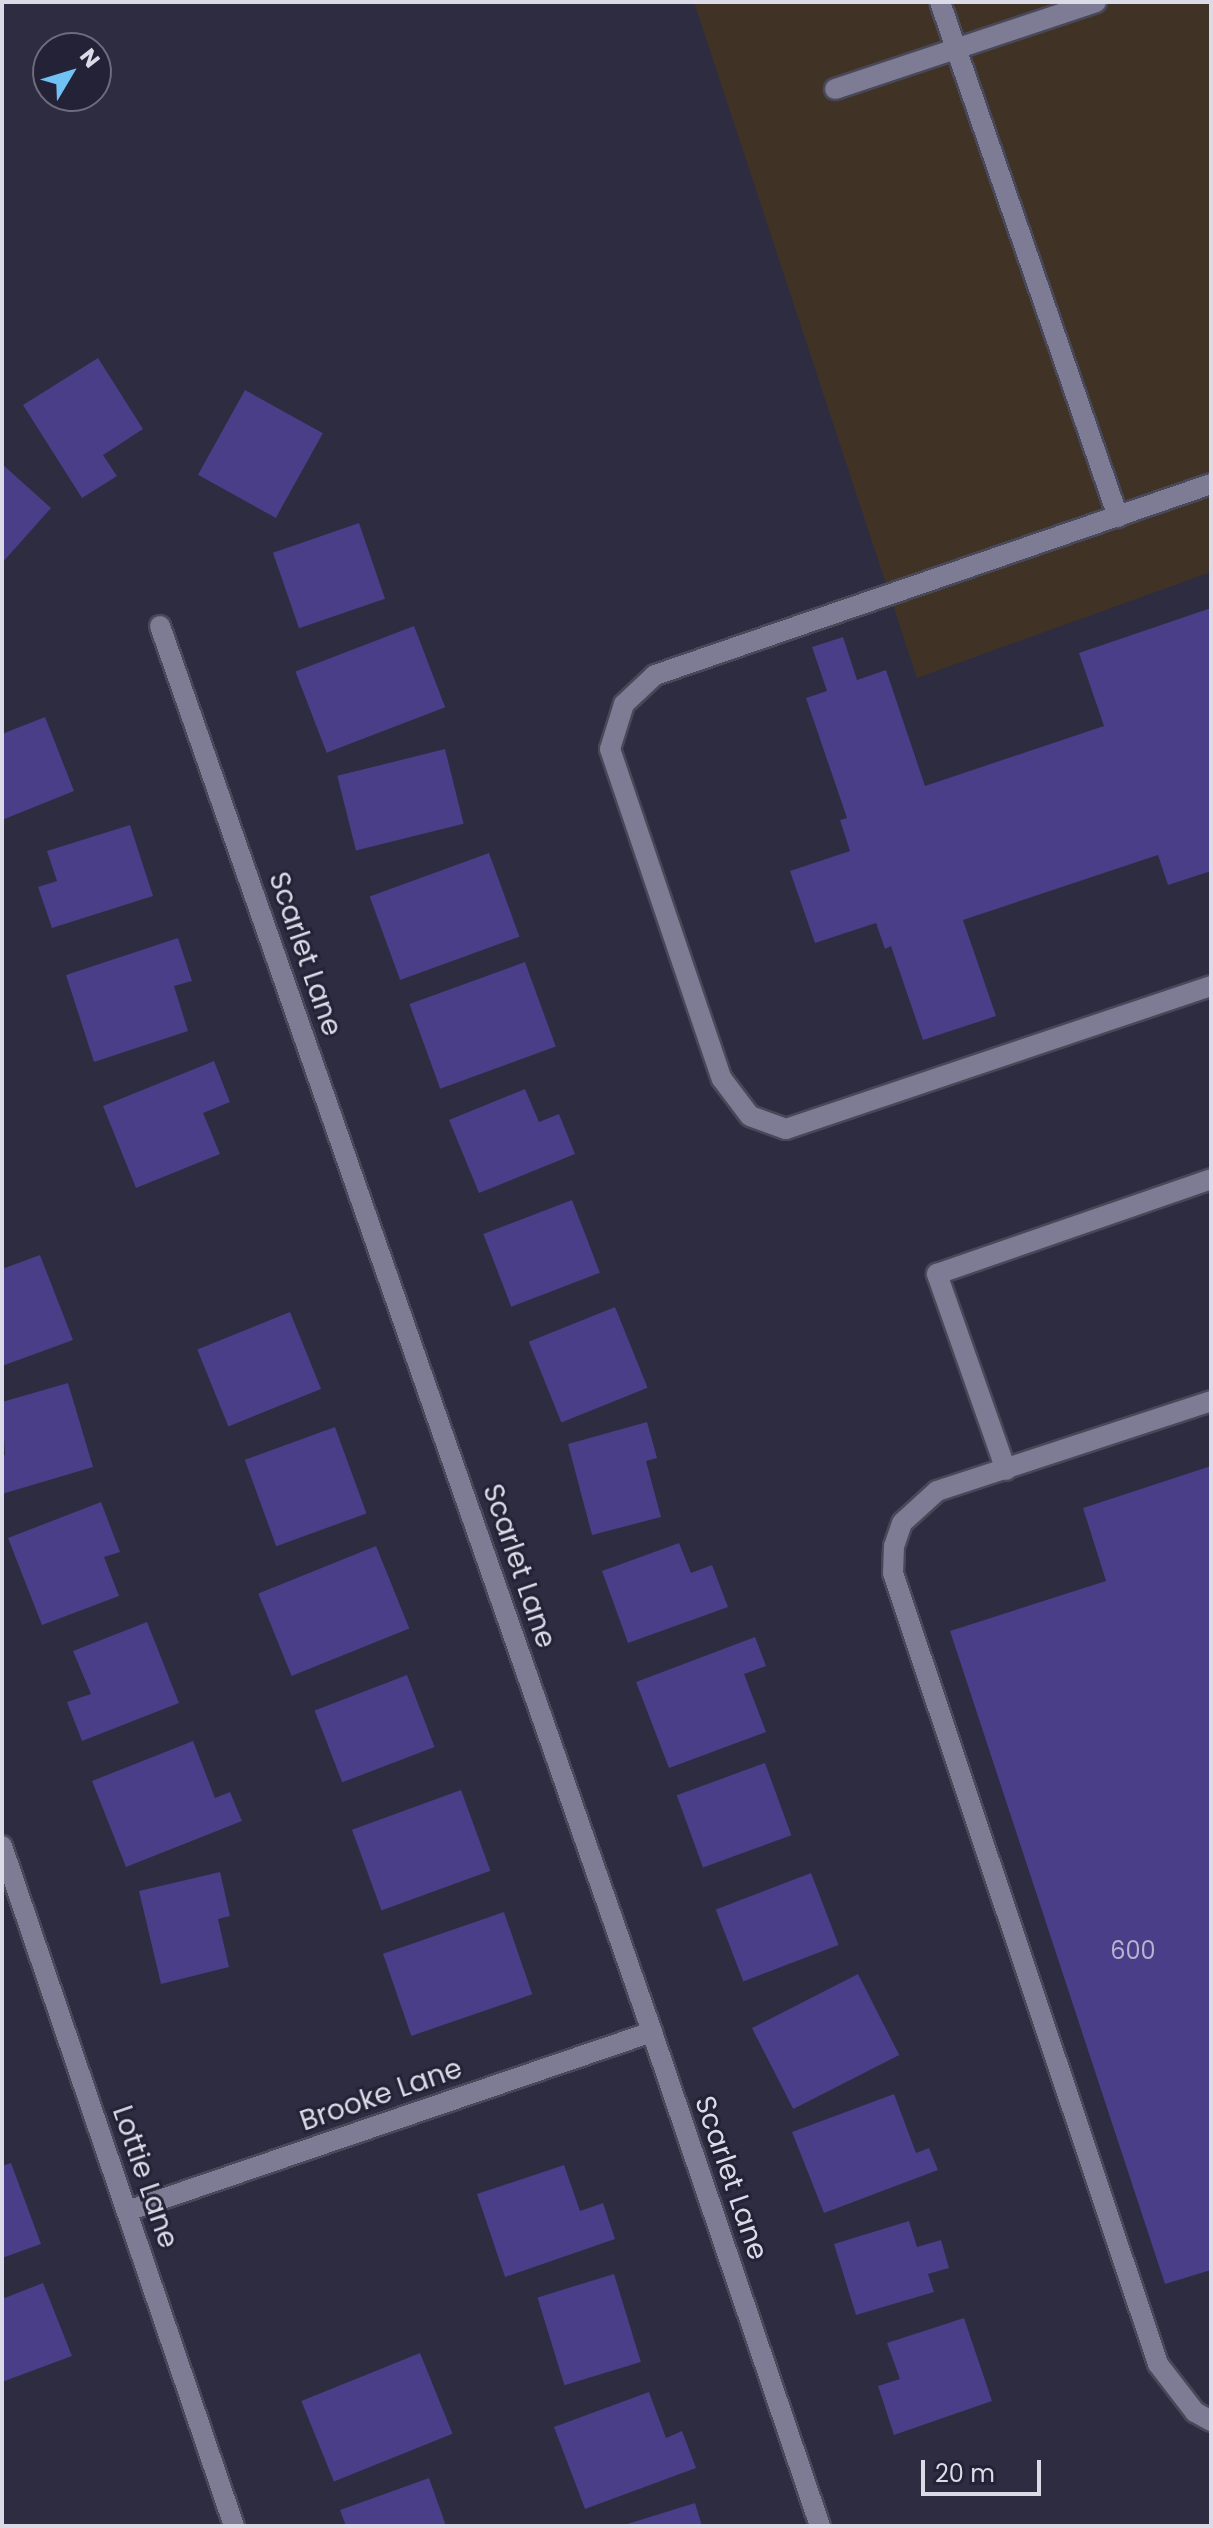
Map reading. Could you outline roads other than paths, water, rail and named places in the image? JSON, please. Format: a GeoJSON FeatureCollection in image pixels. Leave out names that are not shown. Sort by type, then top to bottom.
{"type":"FeatureCollection","features":[{"type":"Feature","properties":{"kind":"street"},"geometry":{"type":"LineString","coordinates":[[940,2],[1118,517]]}},
{"type":"Feature","properties":{"kind":"street"},"geometry":{"type":"LineString","coordinates":[[835,89],[957,49],[1072,6],[1096,2]]}},
{"type":"Feature","properties":{"kind":"street"},"geometry":{"type":"LineString","coordinates":[[1211,484],[655,675],[624,704],[610,749],[722,1079],[750,1116],[786,1129],[1211,986]]}},
{"type":"Feature","properties":{"kind":"street","name":"Scarlet Lane"},"geometry":{"type":"LineString","coordinates":[[160,626],[652,2032],[820,2526]]}},
{"type":"Feature","properties":{"kind":"street"},"geometry":{"type":"LineString","coordinates":[[1006,1470],[937,1274],[1211,1179]]}},
{"type":"Feature","properties":{"kind":"street"},"geometry":{"type":"LineString","coordinates":[[1211,1401],[937,1491],[919,1504],[902,1523],[894,1546],[893,1573],[1158,2364],[1195,2412],[1211,2421]]}},
{"type":"Feature","properties":{"kind":"street","name":"Lottie Lane"},"geometry":{"type":"LineString","coordinates":[[2,1846],[234,2526]]}},
{"type":"Feature","properties":{"kind":"street","name":"Brooke Lane"},"geometry":{"type":"LineString","coordinates":[[127,2211],[652,2032]]}}]}
